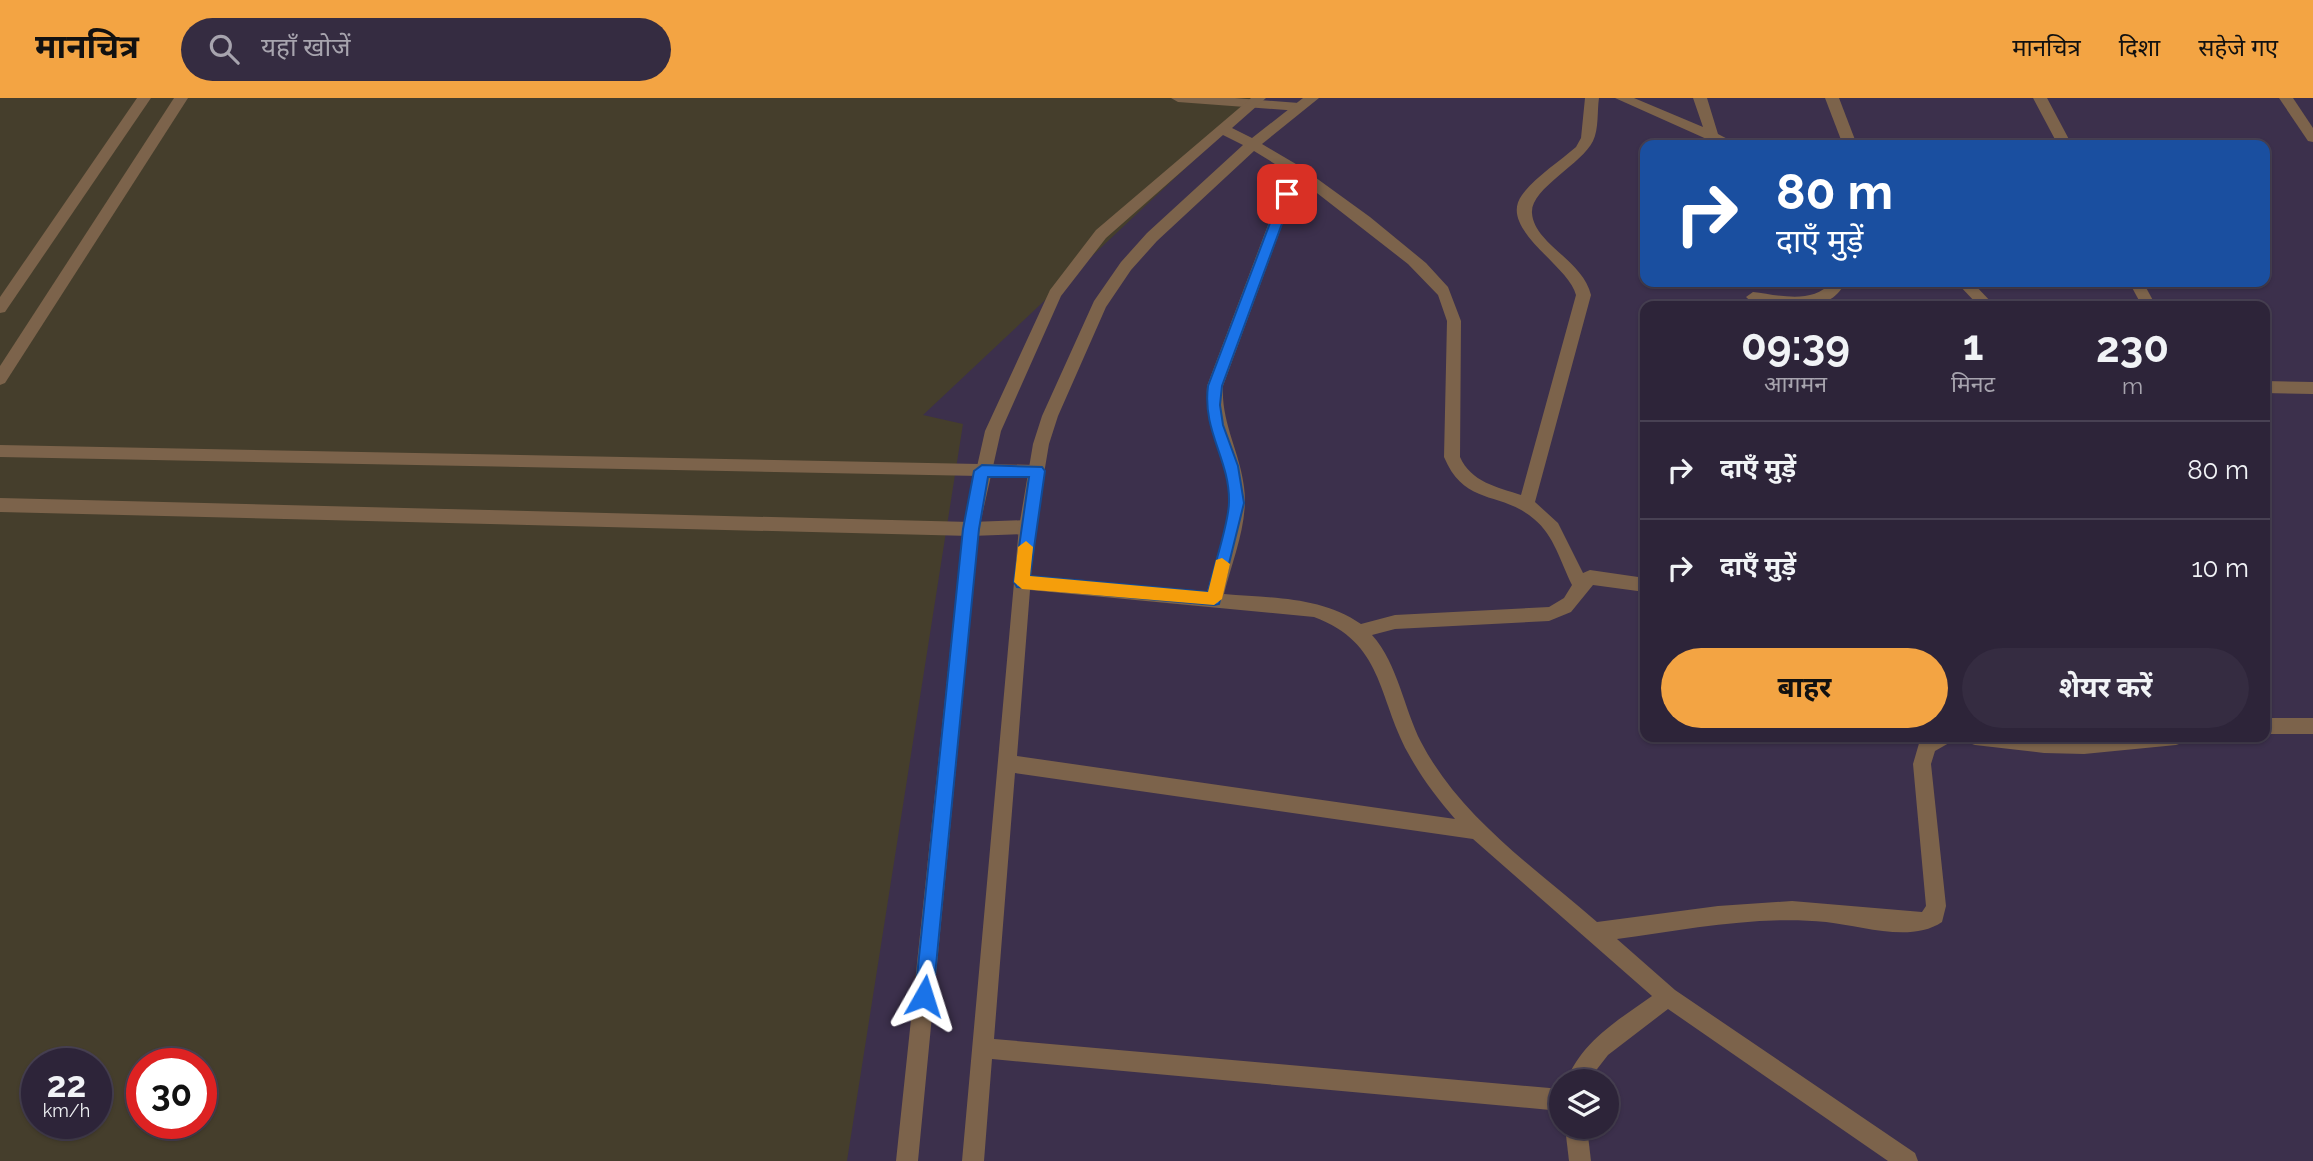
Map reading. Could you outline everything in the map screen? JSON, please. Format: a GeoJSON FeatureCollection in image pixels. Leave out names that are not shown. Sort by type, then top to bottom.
{"type":"FeatureCollection","features":[{"type":"Feature","properties":{"kind":"street"},"geometry":{"type":"LineString","coordinates":[[0,308],[144,98]]}},
{"type":"Feature","properties":{"kind":"street"},"geometry":{"type":"LineString","coordinates":[[0,379],[181,98]]}},
{"type":"Feature","properties":{"kind":"street"},"geometry":{"type":"LineString","coordinates":[[1178,98],[1305,102]]}},
{"type":"Feature","properties":{"kind":"street"},"geometry":{"type":"LineString","coordinates":[[1526,505],[1583,307],[1583,291],[1572,274],[1525,222],[1523,209],[1527,198],[1581,150],[1588,138],[1592,98]]}},
{"type":"Feature","properties":{"kind":"street"},"geometry":{"type":"LineString","coordinates":[[1622,98],[1721,140]]}},
{"type":"Feature","properties":{"kind":"street"},"geometry":{"type":"LineString","coordinates":[[1700,98],[1712,136]]}},
{"type":"Feature","properties":{"kind":"street"},"geometry":{"type":"LineString","coordinates":[[1832,98],[1848,140]]}},
{"type":"Feature","properties":{"kind":"street"},"geometry":{"type":"LineString","coordinates":[[2040,98],[2061,140]]}},
{"type":"Feature","properties":{"kind":"street"},"geometry":{"type":"LineString","coordinates":[[2286,98],[2313,138]]}},
{"type":"Feature","properties":{"kind":"street"},"geometry":{"type":"LineString","coordinates":[[907,1161],[971,529],[993,431],[1055,294],[1078,262],[1117,218],[1255,101]]}},
{"type":"Feature","properties":{"kind":"street"},"geometry":{"type":"LineString","coordinates":[[973,1161],[1027,527],[1041,444],[1050,416],[1098,305],[1126,266],[1152,237],[1254,143],[1305,102]]}},
{"type":"Feature","properties":{"kind":"street"},"geometry":{"type":"LineString","coordinates":[[1222,129],[1254,143],[1296,170],[1422,267],[1439,286],[1450,303],[1454,321],[1452,457],[1456,471],[1465,481],[1526,505],[1540,514],[1551,526],[1580,584]]}},
{"type":"Feature","properties":{"kind":"street"},"geometry":{"type":"LineString","coordinates":[[1214,599],[1237,503],[1231,466],[1216,425],[1213,405],[1215,386],[1296,170]]}},
{"type":"Feature","properties":{"kind":"street"},"geometry":{"type":"LineString","coordinates":[[1805,301],[1827,295],[1834,287]]}},
{"type":"Feature","properties":{"kind":"street"},"geometry":{"type":"LineString","coordinates":[[1968,287],[1983,301]]}},
{"type":"Feature","properties":{"kind":"street"},"geometry":{"type":"LineString","coordinates":[[1753,297],[1789,301]]}},
{"type":"Feature","properties":{"kind":"street"},"geometry":{"type":"LineString","coordinates":[[2270,387],[2313,388]]}},
{"type":"Feature","properties":{"kind":"street"},"geometry":{"type":"LineString","coordinates":[[0,451],[1037,471]]}},
{"type":"Feature","properties":{"kind":"street"},"geometry":{"type":"LineString","coordinates":[[0,505],[971,529],[1027,527]]}},
{"type":"Feature","properties":{"kind":"street"},"geometry":{"type":"LineString","coordinates":[[1359,632],[1395,622],[1557,612],[1573,603],[1580,584],[1590,577],[1640,584]]}},
{"type":"Feature","properties":{"kind":"street"},"geometry":{"type":"LineString","coordinates":[[1022,582],[1314,610],[1341,620],[1359,632],[1374,650],[1414,747],[1439,787],[1478,831],[1668,997],[1906,1161]]}},
{"type":"Feature","properties":{"kind":"street"},"geometry":{"type":"LineString","coordinates":[[2270,726],[2313,726]]}},
{"type":"Feature","properties":{"kind":"street"},"geometry":{"type":"LineString","coordinates":[[1595,932],[1763,912],[1794,911],[1835,912],[1925,922],[1935,915],[1936,906],[1922,764],[1927,746],[1934,742]]}},
{"type":"Feature","properties":{"kind":"street"},"geometry":{"type":"LineString","coordinates":[[2018,742],[2044,745],[2073,742]]}},
{"type":"Feature","properties":{"kind":"street"},"geometry":{"type":"LineString","coordinates":[[1007,763],[1478,831]]}},
{"type":"Feature","properties":{"kind":"street"},"geometry":{"type":"LineString","coordinates":[[1580,1069],[1598,1050],[1668,997]]}},
{"type":"Feature","properties":{"kind":"street"},"geometry":{"type":"LineString","coordinates":[[982,1048],[1549,1099]]}},
{"type":"Feature","properties":{"kind":"street"},"geometry":{"type":"LineString","coordinates":[[1577,1139],[1580,1161]]}},
{"type":"Feature","properties":{"kind":"shaded area"},"geometry":{"type":"Polygon","coordinates":[[[0,98],[1260,98],[923,415],[963,424],[847,1161],[0,1161],[0,98]]]}},
{"type":"Feature","properties":{"kind":"slow traffic"},"geometry":{"type":"LineString","coordinates":[[1026,547],[1022,582],[1214,599],[1222,564]]}},
{"type":"Feature","properties":{"kind":"route"},"geometry":{"type":"LineString","coordinates":[[924,996],[971,529],[982,471],[1037,471],[1027,527],[1022,582],[1214,599],[1237,503],[1231,466],[1216,425],[1213,405],[1215,386],[1287,194]]}}]}
